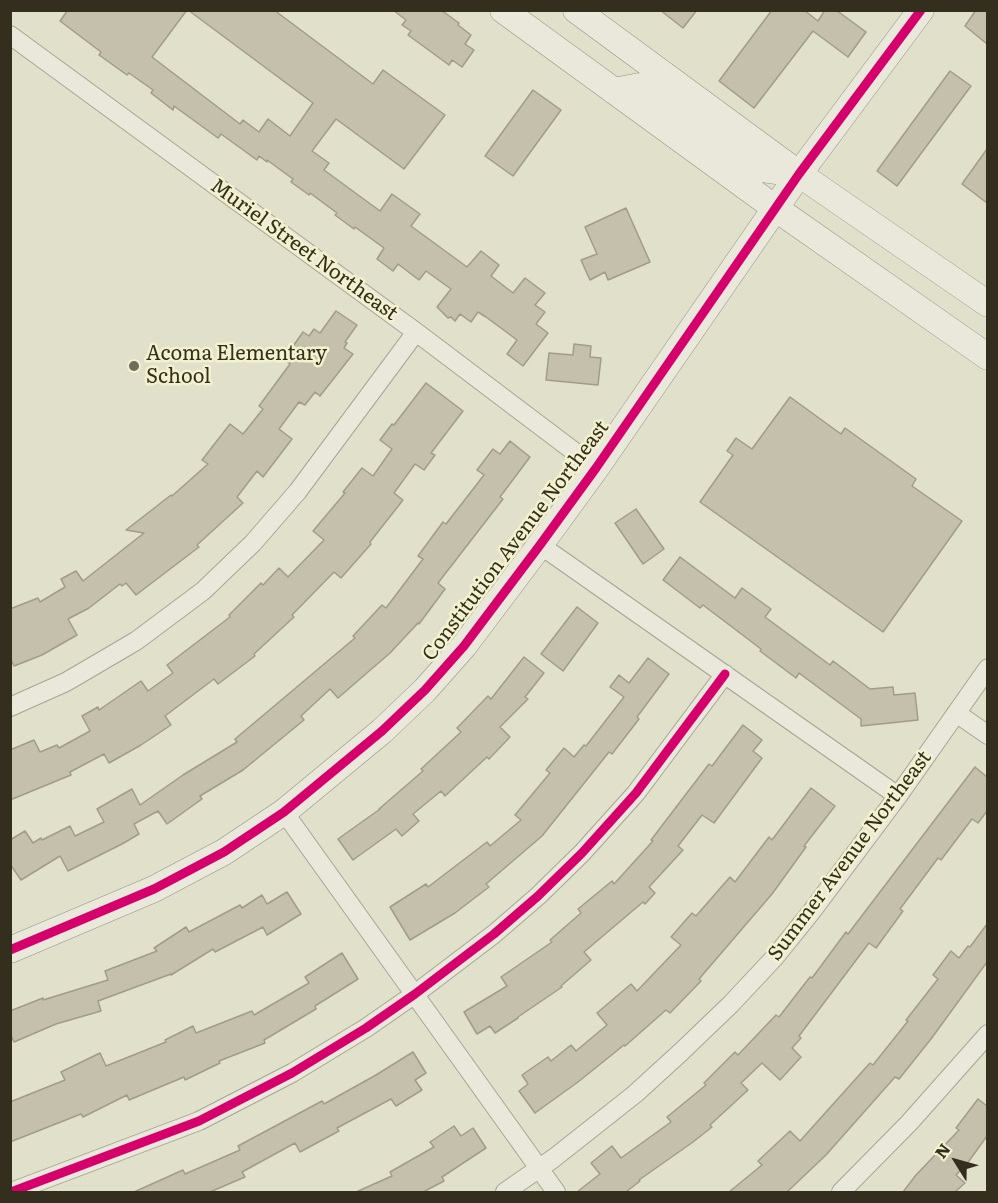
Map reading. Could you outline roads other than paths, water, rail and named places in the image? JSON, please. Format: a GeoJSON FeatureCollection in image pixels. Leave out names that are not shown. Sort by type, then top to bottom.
{"type":"FeatureCollection","features":[{"type":"Feature","properties":{"kind":"street"},"geometry":{"type":"LineString","coordinates":[[503,10],[775,208],[987,357]]}},
{"type":"Feature","properties":{"kind":"street"},"geometry":{"type":"LineString","coordinates":[[576,10],[799,174],[987,304]]}},
{"type":"Feature","properties":{"kind":"street","name":"Constitution Avenue Northeast"},"geometry":{"type":"LineString","coordinates":[[10,950],[154,889],[224,852],[284,812],[382,731],[425,690],[464,646],[540,545],[596,468],[799,174],[921,10]]}},
{"type":"Feature","properties":{"kind":"street","name":"Muriel Street Northeast"},"geometry":{"type":"LineString","coordinates":[[10,35],[416,332],[596,468]]}},
{"type":"Feature","properties":{"kind":"street"},"geometry":{"type":"LineString","coordinates":[[614,91],[640,86],[754,168],[799,174]]}},
{"type":"Feature","properties":{"kind":"street"},"geometry":{"type":"LineString","coordinates":[[10,707],[66,682],[126,646],[203,591],[253,543],[298,490],[416,332]]}},
{"type":"Feature","properties":{"kind":"street"},"geometry":{"type":"LineString","coordinates":[[540,545],[898,796]]}},
{"type":"Feature","properties":{"kind":"street","name":"Summer Avenue Northeast"},"geometry":{"type":"LineString","coordinates":[[505,1192],[539,1169],[635,1094],[731,1004],[775,957],[898,796],[987,668]]}},
{"type":"Feature","properties":{"kind":"street"},"geometry":{"type":"LineString","coordinates":[[11,1192],[199,1121],[292,1073],[366,1028],[415,994],[494,934],[538,896],[582,853],[636,793],[725,674]]}},
{"type":"Feature","properties":{"kind":"street"},"geometry":{"type":"LineString","coordinates":[[956,713],[987,735]]}},
{"type":"Feature","properties":{"kind":"street"},"geometry":{"type":"LineString","coordinates":[[284,812],[556,1192]]}},
{"type":"Feature","properties":{"kind":"street"},"geometry":{"type":"LineString","coordinates":[[841,1192],[909,1123],[987,1034]]}},
{"type":"Feature","properties":{"kind":"place","name":"Acoma Elementary School"},"geometry":{"type":"Point","coordinates":[134,366]}}]}
